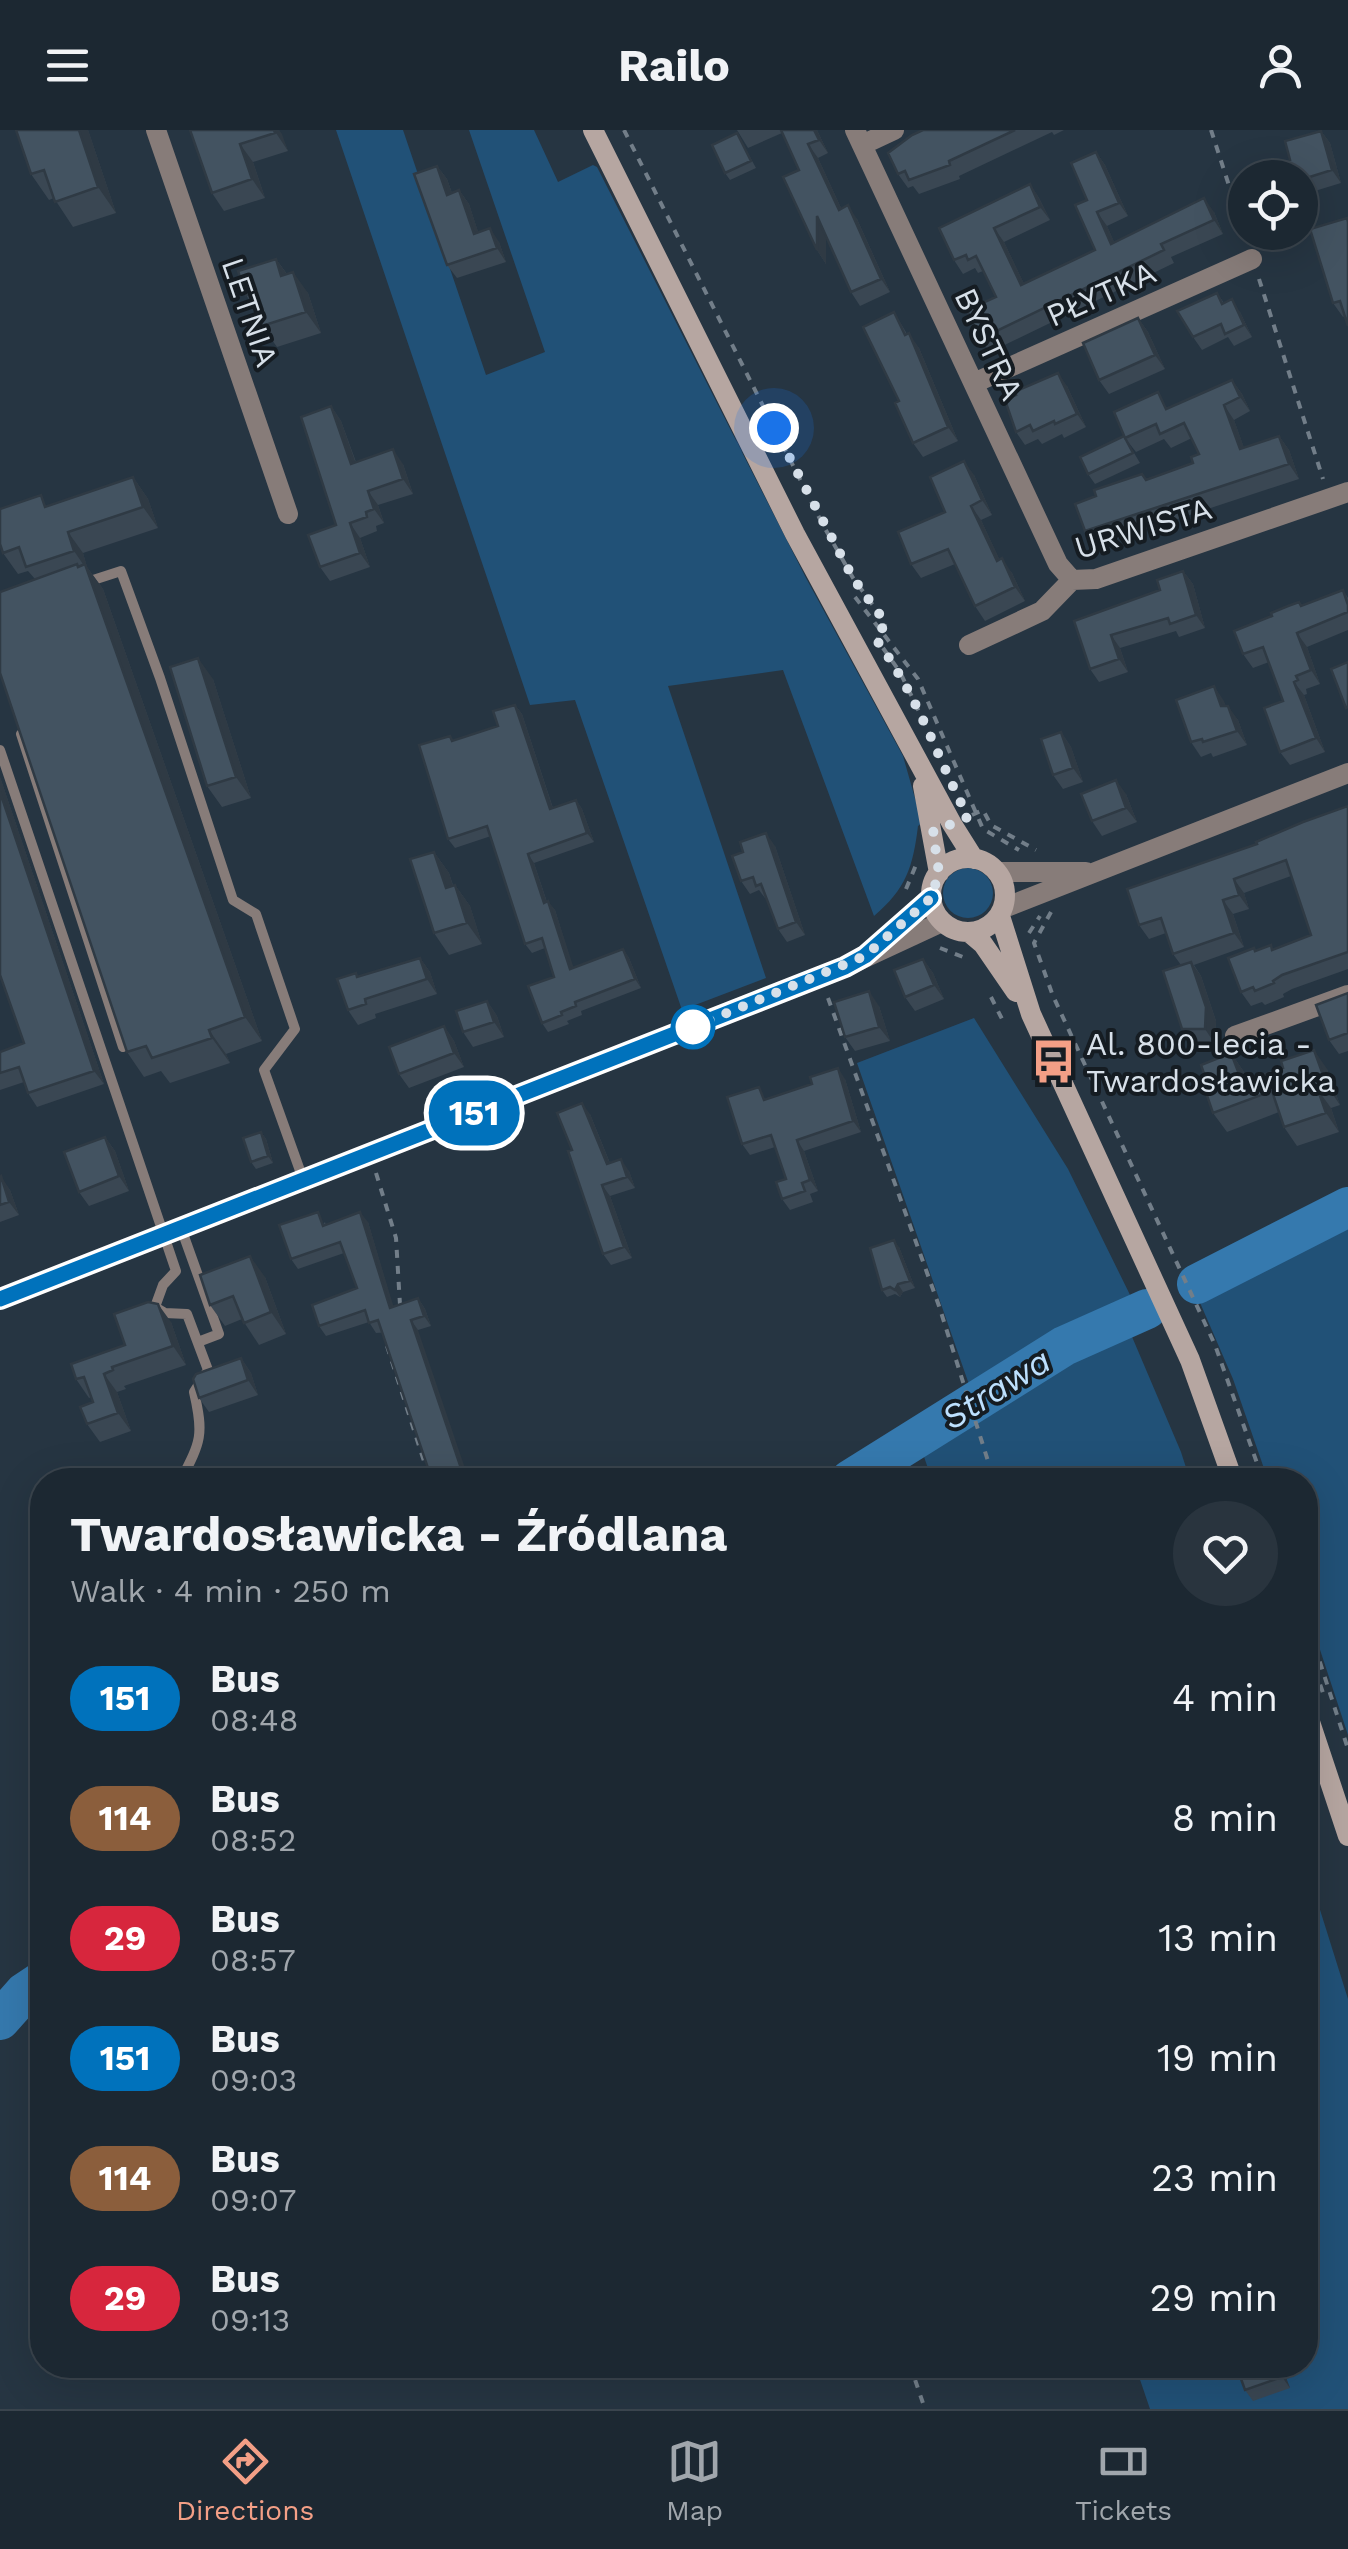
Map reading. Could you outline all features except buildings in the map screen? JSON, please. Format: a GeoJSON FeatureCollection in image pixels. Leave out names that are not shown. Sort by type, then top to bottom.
{"type":"FeatureCollection","features":[{"type":"Feature","properties":{"kind":"street","name":"LETNIA"},"geometry":{"type":"LineString","coordinates":[[156,130],[288,514]]}},
{"type":"Feature","properties":{"kind":"street"},"geometry":{"type":"LineString","coordinates":[[592,130],[795,534],[913,750],[942,828],[939,873],[931,898],[865,956]]}},
{"type":"Feature","properties":{"kind":"street"},"geometry":{"type":"LineString","coordinates":[[859,138],[894,130]]}},
{"type":"Feature","properties":{"kind":"street","name":"BYSTRA"},"geometry":{"type":"LineString","coordinates":[[859,138],[1058,564],[1072,580]]}},
{"type":"Feature","properties":{"kind":"street","name":"PŁYTKA"},"geometry":{"type":"LineString","coordinates":[[974,383],[1252,259]]}},
{"type":"Feature","properties":{"kind":"street","name":"URWISTA"},"geometry":{"type":"LineString","coordinates":[[970,644],[1042,611],[1072,580],[1096,579],[1339,495]]}},
{"type":"Feature","properties":{"kind":"street"},"geometry":{"type":"LineString","coordinates":[[931,898],[942,922],[970,933],[986,928],[1002,912],[1047,882],[1098,871],[1348,773]]}},
{"type":"Feature","properties":{"kind":"street"},"geometry":{"type":"LineString","coordinates":[[942,828],[974,858],[998,872],[1047,882]]}},
{"type":"Feature","properties":{"kind":"street"},"geometry":{"type":"LineString","coordinates":[[939,873],[957,860],[974,858]]}},
{"type":"Feature","properties":{"kind":"street"},"geometry":{"type":"LineString","coordinates":[[998,872],[1005,889],[1002,912],[1031,1014],[1190,1360],[1228,1468]]}},
{"type":"Feature","properties":{"kind":"street"},"geometry":{"type":"LineString","coordinates":[[0,1299],[821,976],[942,922]]}},
{"type":"Feature","properties":{"kind":"street"},"geometry":{"type":"LineString","coordinates":[[970,933],[1031,1014]]}},
{"type":"Feature","properties":{"kind":"street"},"geometry":{"type":"LineString","coordinates":[[1235,1036],[1348,995]]}},
{"type":"Feature","properties":{"kind":"street"},"geometry":{"type":"LineString","coordinates":[[1318,1745],[1347,1831]]}},
{"type":"Feature","properties":{"kind":"lane"},"geometry":{"type":"LineString","coordinates":[[69,588],[121,571],[233,900],[256,914],[295,1029],[264,1070],[303,1180]]}},
{"type":"Feature","properties":{"kind":"lane"},"geometry":{"type":"LineString","coordinates":[[18,728],[123,1047]]}},
{"type":"Feature","properties":{"kind":"lane"},"geometry":{"type":"LineString","coordinates":[[0,750],[161,1220],[172,1232],[220,1334],[198,1342]]}},
{"type":"Feature","properties":{"kind":"lane"},"geometry":{"type":"LineString","coordinates":[[172,1232],[176,1271],[164,1285],[155,1306],[164,1313],[188,1314],[208,1370],[194,1392],[202,1425],[187,1468]]}},
{"type":"Feature","properties":{"kind":"path"},"geometry":{"type":"LineString","coordinates":[[624,130],[823,526],[853,578],[886,623],[875,638],[900,672],[926,719],[936,748]]}},
{"type":"Feature","properties":{"kind":"path"},"geometry":{"type":"LineString","coordinates":[[1211,130],[1252,259],[1339,495]]}},
{"type":"Feature","properties":{"kind":"path"},"geometry":{"type":"LineString","coordinates":[[897,900],[913,872],[923,834],[983,810],[991,826],[1036,850],[1044,859],[1050,916],[1034,943],[1053,996],[1214,1345],[1259,1468]]}},
{"type":"Feature","properties":{"kind":"path"},"geometry":{"type":"LineString","coordinates":[[821,976],[939,1306],[990,1468]]}},
{"type":"Feature","properties":{"kind":"path"},"geometry":{"type":"LineString","coordinates":[[370,1154],[396,1238],[400,1312]]}},
{"type":"Feature","properties":{"kind":"path"},"geometry":{"type":"LineString","coordinates":[[392,1340],[386,1347],[426,1468]]}},
{"type":"Feature","properties":{"kind":"path"},"geometry":{"type":"LineString","coordinates":[[1318,1656],[1348,1749]]}},
{"type":"Feature","properties":{"kind":"path"},"geometry":{"type":"LineString","coordinates":[[914,2378],[925,2409]]}},
{"type":"Feature","properties":{"kind":"shaded area"},"geometry":{"type":"Polygon","coordinates":[[[336,130],[403,130],[486,375],[545,352],[469,130],[534,130],[558,182],[593,165],[597,167],[806,578],[903,756],[922,823],[901,886],[874,916],[783,670],[668,686],[766,978],[682,1010],[575,700],[530,705],[336,130]]]}},
{"type":"Feature","properties":{"kind":"shaded area"},"geometry":{"type":"Polygon","coordinates":[[[968,868],[986,875],[993,893],[986,911],[968,918],[950,911],[943,893],[950,875],[968,868]]]}},
{"type":"Feature","properties":{"kind":"shaded area"},"geometry":{"type":"Polygon","coordinates":[[[974,1018],[1068,1169],[1135,1305],[1097,1322],[972,1393],[857,1063],[974,1018]]]}},
{"type":"Feature","properties":{"kind":"shaded area"},"geometry":{"type":"Polygon","coordinates":[[[1348,1221],[1348,1735],[1318,1644],[1318,1468],[1264,1468],[1233,1379],[1198,1298],[1348,1221]]]}},
{"type":"Feature","properties":{"kind":"shaded area"},"geometry":{"type":"Polygon","coordinates":[[[1130,1332],[1186,1468],[928,1468],[922,1451],[1063,1361],[1130,1332]]]}},
{"type":"Feature","properties":{"kind":"shaded area"},"geometry":{"type":"Polygon","coordinates":[[[1318,1903],[1348,1999],[1348,2409],[1150,2409],[1139,2378],[1318,2378],[1318,1903]]]}},
{"type":"Feature","properties":{"kind":"waterway","name":"Strawa"},"geometry":{"type":"LineString","coordinates":[[1197,1284],[1348,1207]]}},
{"type":"Feature","properties":{"kind":"waterway","name":"Strawa"},"geometry":{"type":"LineString","coordinates":[[869,1468],[1064,1346],[1147,1309]]}},
{"type":"Feature","properties":{"kind":"waterway","name":"Strawa"},"geometry":{"type":"LineString","coordinates":[[0,2020],[30,1989]]}},
{"type":"Feature","properties":{"kind":"bus line","name":"151"},"geometry":{"type":"LineString","coordinates":[[0,1299],[845,967],[865,956],[931,898]]}},
{"type":"Feature","properties":{"kind":"place","name":"Al. 800-lecia - Twardosławicka"},"geometry":{"type":"Point","coordinates":[1053,1062]}},
{"type":"Feature","properties":{"kind":"route"},"geometry":{"type":"LineString","coordinates":[[693,1027],[865,956],[931,898],[939,873],[933,832],[968,817],[947,777],[926,719],[900,672],[875,638],[886,623],[853,578],[823,526],[774,428]]}}]}
